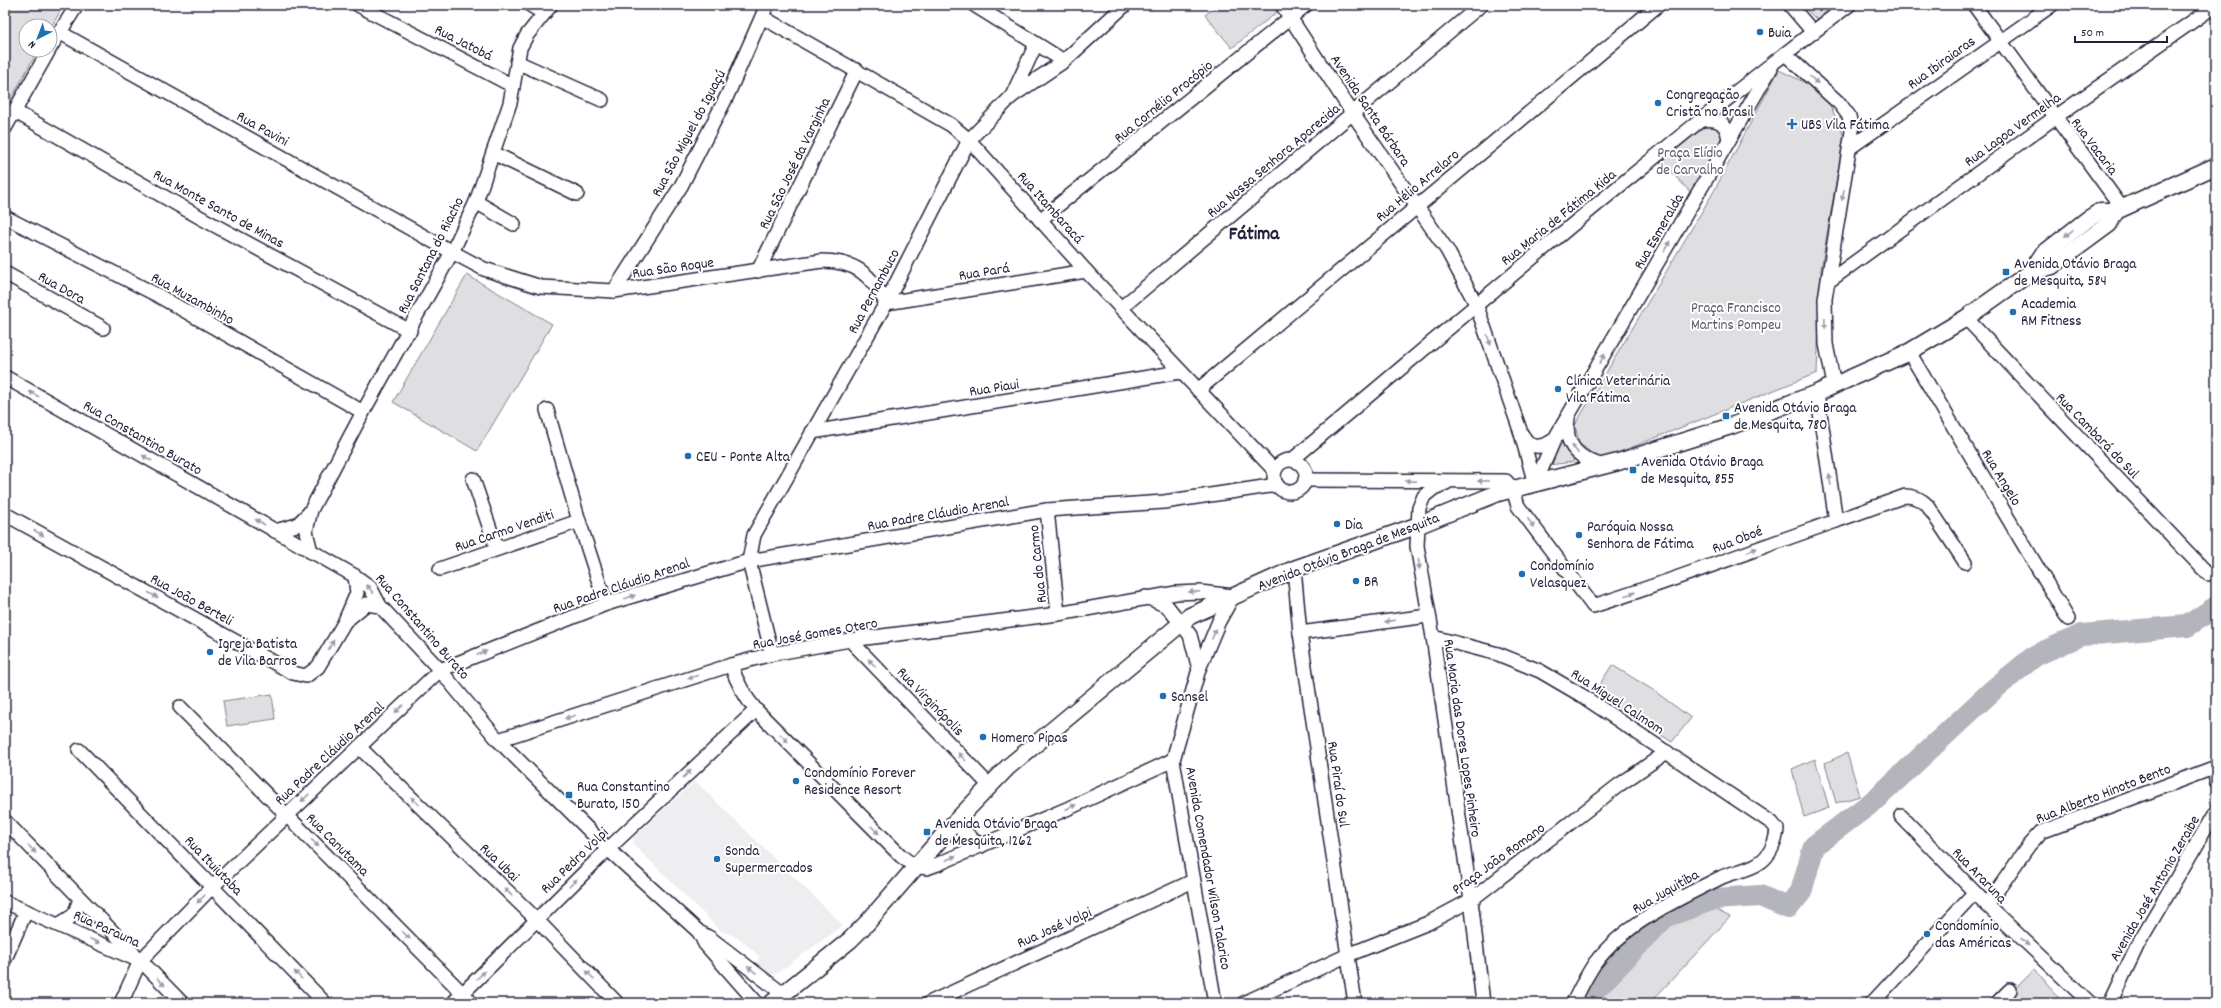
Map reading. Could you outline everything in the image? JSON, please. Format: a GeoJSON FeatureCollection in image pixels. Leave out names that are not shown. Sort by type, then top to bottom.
{"type":"FeatureCollection","features":[{"type":"Feature","properties":{"kind":"main road","name":"Avenida Otávio Braga de Mesquita"},"geometry":{"type":"LineString","coordinates":[[782,1000],[867,923],[914,866],[989,785],[1008,767],[1190,616],[1294,569],[1419,525],[1513,489],[1604,466],[1731,426],[1817,393],[1909,352],[1966,318],[2031,272],[2042,254],[2088,218],[2101,211],[2119,209],[2216,166]]}},
{"type":"Feature","properties":{"kind":"street"},"geometry":{"type":"LineString","coordinates":[[59,32],[77,5]]}},
{"type":"Feature","properties":{"kind":"street","name":"Rua Jatobá"},"geometry":{"type":"LineString","coordinates":[[358,5],[513,86]]}},
{"type":"Feature","properties":{"kind":"street"},"geometry":{"type":"LineString","coordinates":[[530,5],[547,9]]}},
{"type":"Feature","properties":{"kind":"street","name":"Rua São Miguel do Iguaçú"},"geometry":{"type":"LineString","coordinates":[[614,291],[681,186],[727,96],[767,5]]}},
{"type":"Feature","properties":{"kind":"street"},"geometry":{"type":"LineString","coordinates":[[974,5],[1064,61]]}},
{"type":"Feature","properties":{"kind":"street"},"geometry":{"type":"LineString","coordinates":[[1012,96],[1064,61],[1125,5]]}},
{"type":"Feature","properties":{"kind":"street","name":"Avenida Santa Bárbara"},"geometry":{"type":"LineString","coordinates":[[1282,5],[1353,114],[1447,250],[1476,304],[1520,430],[1535,484]]}},
{"type":"Feature","properties":{"kind":"street","name":"Rua Cornélio Procópio"},"geometry":{"type":"LineString","coordinates":[[1040,220],[1306,5]]}},
{"type":"Feature","properties":{"kind":"street","name":"Rua Nossa Senhora Aparecida"},"geometry":{"type":"LineString","coordinates":[[1121,308],[1481,5]]}},
{"type":"Feature","properties":{"kind":"street","name":"Rua Hélio Arrelaro"},"geometry":{"type":"LineString","coordinates":[[1198,390],[1658,5]]}},
{"type":"Feature","properties":{"kind":"street"},"geometry":{"type":"LineString","coordinates":[[1790,5],[1813,32]]}},
{"type":"Feature","properties":{"kind":"street","name":"Rua Maria de Fátima Kida"},"geometry":{"type":"LineString","coordinates":[[1292,460],[1476,304],[1702,120],[1849,5]]}},
{"type":"Feature","properties":{"kind":"street","name":"Rua Vacaria"},"geometry":{"type":"LineString","coordinates":[[1974,5],[2119,209]]}},
{"type":"Feature","properties":{"kind":"street","name":"Rua Ibiraiaras"},"geometry":{"type":"LineString","coordinates":[[1851,147],[2052,5]]}},
{"type":"Feature","properties":{"kind":"street","name":"Rua Lagoa Vermelha"},"geometry":{"type":"LineString","coordinates":[[1829,281],[2054,118],[2216,5]]}},
{"type":"Feature","properties":{"kind":"street","name":"Rua Santana do Riacho"},"geometry":{"type":"LineString","coordinates":[[311,552],[306,531],[311,510],[363,412],[410,331],[452,252],[476,202],[493,153],[513,86],[520,48],[547,9]]}},
{"type":"Feature","properties":{"kind":"street","name":"Rua Itambaracá"},"geometry":{"type":"LineString","coordinates":[[762,17],[858,70],[950,125],[969,140],[1086,271],[1275,471]]}},
{"type":"Feature","properties":{"kind":"street","name":"Rua Pavini"},"geometry":{"type":"LineString","coordinates":[[59,32],[452,252]]}},
{"type":"Feature","properties":{"kind":"street","name":"Rua Pernambuco"},"geometry":{"type":"LineString","coordinates":[[749,561],[754,535],[761,518],[886,302],[969,140],[1012,96],[1036,44]]}},
{"type":"Feature","properties":{"kind":"street"},"geometry":{"type":"LineString","coordinates":[[5,128],[44,58]]}},
{"type":"Feature","properties":{"kind":"street"},"geometry":{"type":"LineString","coordinates":[[1780,58],[1840,104],[1849,116],[1852,131],[1851,147],[1825,299],[1826,344],[1834,385]]}},
{"type":"Feature","properties":{"kind":"street","name":"Rua Esmeralda"},"geometry":{"type":"LineString","coordinates":[[1535,484],[1554,440],[1729,140],[1780,58]]}},
{"type":"Feature","properties":{"kind":"street"},"geometry":{"type":"LineString","coordinates":[[517,62],[602,100]]}},
{"type":"Feature","properties":{"kind":"street","name":"Rua São José da Varginha"},"geometry":{"type":"LineString","coordinates":[[758,271],[858,70]]}},
{"type":"Feature","properties":{"kind":"street","name":"Rua Monte Santo de Minas"},"geometry":{"type":"LineString","coordinates":[[14,111],[203,219],[410,331]]}},
{"type":"Feature","properties":{"kind":"street"},"geometry":{"type":"LineString","coordinates":[[1702,120],[1714,118],[1719,120],[1725,125],[1729,140]]}},
{"type":"Feature","properties":{"kind":"street"},"geometry":{"type":"LineString","coordinates":[[493,153],[577,194]]}},
{"type":"Feature","properties":{"kind":"street"},"geometry":{"type":"LineString","coordinates":[[476,202],[514,224]]}},
{"type":"Feature","properties":{"kind":"street","name":"Rua Muzambinho"},"geometry":{"type":"LineString","coordinates":[[5,217],[157,296],[363,412]]}},
{"type":"Feature","properties":{"kind":"street","name":"Rua São Roque"},"geometry":{"type":"LineString","coordinates":[[452,252],[484,268],[541,287],[614,291],[822,261],[840,261],[852,266],[871,279],[886,302]]}},
{"type":"Feature","properties":{"kind":"street","name":"Rua Pará"},"geometry":{"type":"LineString","coordinates":[[886,302],[1086,271]]}},
{"type":"Feature","properties":{"kind":"street","name":"Rua Dora"},"geometry":{"type":"LineString","coordinates":[[5,273],[103,328]]}},
{"type":"Feature","properties":{"kind":"street","name":"Rua Cambará do Sul"},"geometry":{"type":"LineString","coordinates":[[1966,318],[2208,574]]}},
{"type":"Feature","properties":{"kind":"street","name":"Rua Angelo"},"geometry":{"type":"LineString","coordinates":[[1909,352],[2068,619]]}},
{"type":"Feature","properties":{"kind":"street","name":"Rua Piaui"},"geometry":{"type":"LineString","coordinates":[[812,432],[1180,372]]}},
{"type":"Feature","properties":{"kind":"street","name":"Rua Constantino Burato"},"geometry":{"type":"LineString","coordinates":[[5,377],[354,576],[370,587],[380,606],[440,670],[498,740],[608,849],[699,932],[710,938],[782,1000]]}},
{"type":"Feature","properties":{"kind":"street"},"geometry":{"type":"LineString","coordinates":[[1817,393],[1836,521],[1905,496],[1913,496],[1922,500],[1928,506],[1965,562]]}},
{"type":"Feature","properties":{"kind":"street"},"geometry":{"type":"LineString","coordinates":[[547,410],[579,521],[606,604]]}},
{"type":"Feature","properties":{"kind":"street","name":"Rua Esmeralda"},"geometry":{"type":"LineString","coordinates":[[1569,416],[1566,432],[1573,448],[1581,456],[1604,466]]}},
{"type":"Feature","properties":{"kind":"street","name":"Avenida Santa Bárbara"},"geometry":{"type":"LineString","coordinates":[[1520,430],[1528,443],[1534,446],[1540,447],[1554,440]]}},
{"type":"Feature","properties":{"kind":"street"},"geometry":{"type":"LineString","coordinates":[[1292,460],[1301,465],[1304,470],[1305,480],[1298,489],[1290,492],[1283,490],[1277,485],[1274,476],[1275,471],[1281,462],[1292,460]]}},
{"type":"Feature","properties":{"kind":"street"},"geometry":{"type":"LineString","coordinates":[[473,479],[497,550]]}},
{"type":"Feature","properties":{"kind":"street"},"geometry":{"type":"LineString","coordinates":[[1305,480],[1450,482],[1506,481],[1513,489]]}},
{"type":"Feature","properties":{"kind":"street"},"geometry":{"type":"LineString","coordinates":[[1419,525],[1419,508],[1424,496],[1434,488],[1450,482]]}},
{"type":"Feature","properties":{"kind":"street","name":"Rua Padre Cláudio Arenal"},"geometry":{"type":"LineString","coordinates":[[121,1003],[140,961],[213,886],[440,670],[606,604],[749,561],[1047,510],[1164,502],[1277,485]]}},
{"type":"Feature","properties":{"kind":"street","name":"Rua Oboé"},"geometry":{"type":"LineString","coordinates":[[1513,489],[1518,506],[1593,606],[1692,573],[1836,521]]}},
{"type":"Feature","properties":{"kind":"street","name":"Rua Santana do Riacho"},"geometry":{"type":"LineString","coordinates":[[275,531],[297,525],[311,510]]}},
{"type":"Feature","properties":{"kind":"street","name":"Rua do Carmo"},"geometry":{"type":"LineString","coordinates":[[1047,510],[1058,614]]}},
{"type":"Feature","properties":{"kind":"street","name":"Rua João Berteli"},"geometry":{"type":"LineString","coordinates":[[5,514],[293,673],[303,676],[310,674],[318,667],[344,623],[357,593],[354,576]]}},
{"type":"Feature","properties":{"kind":"street","name":"Rua Carmo Venditi"},"geometry":{"type":"LineString","coordinates":[[440,569],[579,521]]}},
{"type":"Feature","properties":{"kind":"street","name":"Rua Maria das Dores Lopes Pinheiro"},"geometry":{"type":"LineString","coordinates":[[1419,525],[1417,546],[1428,616],[1433,637],[1471,900],[1483,1003]]}},
{"type":"Feature","properties":{"kind":"street"},"geometry":{"type":"LineString","coordinates":[[749,561],[772,654]]}},
{"type":"Feature","properties":{"kind":"street","name":"Rua Piraí do Sul"},"geometry":{"type":"LineString","coordinates":[[1294,569],[1300,633],[1355,1003]]}},
{"type":"Feature","properties":{"kind":"street","name":"Rua José Gomes Otero"},"geometry":{"type":"LineString","coordinates":[[498,740],[730,665],[772,654],[850,640],[1058,614],[1146,597],[1200,592],[1233,596]]}},
{"type":"Feature","properties":{"kind":"street","name":"Avenida Comendador Wilson Talarico"},"geometry":{"type":"LineString","coordinates":[[1216,1003],[1193,881],[1173,760],[1199,669],[1233,596]]}},
{"type":"Feature","properties":{"kind":"street"},"geometry":{"type":"LineString","coordinates":[[1146,597],[1167,606],[1190,635],[1199,669]]}},
{"type":"Feature","properties":{"kind":"street","name":"Rua João Berteli"},"geometry":{"type":"LineString","coordinates":[[344,623],[366,604],[380,606]]}},
{"type":"Feature","properties":{"kind":"street"},"geometry":{"type":"LineString","coordinates":[[1300,633],[1428,616]]}},
{"type":"Feature","properties":{"kind":"street","name":"Rua Miguel Calmom"},"geometry":{"type":"LineString","coordinates":[[1433,637],[1498,654],[1540,671],[1582,695],[1772,823]]}},
{"type":"Feature","properties":{"kind":"street","name":"Rua Virginópolis"},"geometry":{"type":"LineString","coordinates":[[850,640],[989,785]]}},
{"type":"Feature","properties":{"kind":"street"},"geometry":{"type":"LineString","coordinates":[[730,665],[742,691],[756,710],[901,856],[914,866],[927,868],[981,846],[1173,760]]}},
{"type":"Feature","properties":{"kind":"street","name":"Rua Canutama"},"geometry":{"type":"LineString","coordinates":[[180,707],[472,1003]]}},
{"type":"Feature","properties":{"kind":"street","name":"Rua Pedro Volpi"},"geometry":{"type":"LineString","coordinates":[[453,1003],[608,849],[756,710]]}},
{"type":"Feature","properties":{"kind":"street","name":"Rua Ubai"},"geometry":{"type":"LineString","coordinates":[[360,746],[536,919],[617,1003]]}},
{"type":"Feature","properties":{"kind":"street","name":"Rua Ituiutaba"},"geometry":{"type":"LineString","coordinates":[[79,750],[213,886],[325,1003]]}},
{"type":"Feature","properties":{"kind":"street","name":"Praça João Romano"},"geometry":{"type":"LineString","coordinates":[[1244,1003],[1348,956],[1428,923],[1471,900],[1619,785],[1667,752]]}},
{"type":"Feature","properties":{"kind":"street"},"geometry":{"type":"LineString","coordinates":[[2215,767],[2216,781]]}},
{"type":"Feature","properties":{"kind":"street","name":"Rua Alberto Hinoto Bento"},"geometry":{"type":"LineString","coordinates":[[1986,906],[2029,845],[2041,832],[2215,767]]}},
{"type":"Feature","properties":{"kind":"street","name":"Avenida José Antonio Zeraibe"},"geometry":{"type":"LineString","coordinates":[[2110,1003],[2138,944],[2216,811]]}},
{"type":"Feature","properties":{"kind":"street","name":"Rua Araruna"},"geometry":{"type":"LineString","coordinates":[[1901,816],[1986,906],[2090,1003]]}},
{"type":"Feature","properties":{"kind":"street"},"geometry":{"type":"LineString","coordinates":[[5,821],[182,1003]]}},
{"type":"Feature","properties":{"kind":"street"},"geometry":{"type":"LineString","coordinates":[[954,823],[981,846]]}},
{"type":"Feature","properties":{"kind":"street","name":"Rua Juquitiba"},"geometry":{"type":"LineString","coordinates":[[1573,1003],[1587,974],[1596,962],[1629,930],[1687,894],[1723,876],[1750,868],[1761,862],[1775,842],[1777,829],[1772,823]]}},
{"type":"Feature","properties":{"kind":"street","name":"Rua José Volpi"},"geometry":{"type":"LineString","coordinates":[[929,1003],[1193,881]]}},
{"type":"Feature","properties":{"kind":"street"},"geometry":{"type":"LineString","coordinates":[[1872,1003],[1974,893]]}},
{"type":"Feature","properties":{"kind":"street","name":"Rua Parauna"},"geometry":{"type":"LineString","coordinates":[[60,924],[74,915],[80,899]]}},
{"type":"Feature","properties":{"kind":"street","name":"Rua Parauna"},"geometry":{"type":"LineString","coordinates":[[5,902],[60,924],[140,961]]}},
{"type":"Feature","properties":{"kind":"street"},"geometry":{"type":"LineString","coordinates":[[5,959],[26,911]]}},
{"type":"Feature","properties":{"kind":"street","name":"Rua Constantino Burato"},"geometry":{"type":"LineString","coordinates":[[699,932],[705,944],[757,1003]]}},
{"type":"Feature","properties":{"kind":"street"},"geometry":{"type":"LineString","coordinates":[[1997,1003],[2010,990]]}},
{"type":"Feature","properties":{"kind":"shaded area"},"geometry":{"type":"Polygon","coordinates":[[[695,781],[843,925],[776,974],[769,974],[755,964],[760,957],[744,942],[721,931],[633,844],[634,837],[695,781]]]}},
{"type":"Feature","properties":{"kind":"green space"},"geometry":{"type":"Polygon","coordinates":[[[5,5],[64,5],[56,18],[18,18],[18,58],[34,58],[5,110],[5,5]]]}},
{"type":"Feature","properties":{"kind":"green space"},"geometry":{"type":"Polygon","coordinates":[[[1218,5],[1271,5],[1277,12],[1232,48],[1205,15],[1218,5]]]}},
{"type":"Feature","properties":{"kind":"green space"},"geometry":{"type":"Polygon","coordinates":[[[1802,5],[1830,8],[1817,20],[1802,5]]]}},
{"type":"Feature","properties":{"kind":"green space","name":"Praça Francisco Martins Pompeu"},"geometry":{"type":"Polygon","coordinates":[[[1779,70],[1806,83],[1830,105],[1844,136],[1821,269],[1817,373],[1600,460],[1579,443],[1575,425],[1714,191],[1779,70]]]}},
{"type":"Feature","properties":{"kind":"green space","name":"Praça Elídio de Carvalho"},"geometry":{"type":"Polygon","coordinates":[[[1712,120],[1726,139],[1695,197],[1657,157],[1712,120]]]}},
{"type":"Feature","properties":{"kind":"green space"},"geometry":{"type":"Polygon","coordinates":[[[467,275],[552,324],[477,451],[393,402],[467,275]]]}},
{"type":"Feature","properties":{"kind":"green space"},"geometry":{"type":"Polygon","coordinates":[[[1562,434],[1574,457],[1573,462],[1549,465],[1562,434]]]}},
{"type":"Feature","properties":{"kind":"green space"},"geometry":{"type":"Polygon","coordinates":[[[1612,665],[1653,690],[1691,718],[1672,742],[1595,692],[1612,665]]]}},
{"type":"Feature","properties":{"kind":"green space"},"geometry":{"type":"Polygon","coordinates":[[[272,694],[275,719],[227,726],[223,701],[272,694]]]}},
{"type":"Feature","properties":{"kind":"green space"},"geometry":{"type":"Polygon","coordinates":[[[1847,753],[1860,796],[1836,803],[1825,763],[1847,753]]]}},
{"type":"Feature","properties":{"kind":"green space"},"geometry":{"type":"Polygon","coordinates":[[[1815,759],[1829,808],[1804,817],[1792,769],[1815,759]]]}},
{"type":"Feature","properties":{"kind":"green space"},"geometry":{"type":"Polygon","coordinates":[[[1687,895],[1730,917],[1650,1003],[1577,1003],[1589,974],[1687,895]]]}},
{"type":"Feature","properties":{"kind":"green space"},"geometry":{"type":"Polygon","coordinates":[[[2035,969],[2063,1003],[2001,1003],[2035,969]]]}},
{"type":"Feature","properties":{"kind":"waterway"},"geometry":{"type":"LineString","coordinates":[[1582,1003],[1665,917],[1714,899],[1760,896],[1788,908],[1801,892],[1814,846],[1875,800],[1993,690],[2036,655],[2082,635],[2187,626],[2216,607]]}},
{"type":"Feature","properties":{"kind":"place","name":"Buia"},"geometry":{"type":"Point","coordinates":[1760,32]}},
{"type":"Feature","properties":{"kind":"place","name":"Congregação Cristã no Brasil"},"geometry":{"type":"Point","coordinates":[1658,103]}},
{"type":"Feature","properties":{"kind":"place","name":"UBS Vila Fátima"},"geometry":{"type":"Point","coordinates":[1792,124]}},
{"type":"Feature","properties":{"kind":"place","name":"Avenida Otávio Braga de Mesquita, 584"},"geometry":{"type":"Point","coordinates":[2006,272]}},
{"type":"Feature","properties":{"kind":"place","name":"Academia RM Fitness"},"geometry":{"type":"Point","coordinates":[2013,312]}},
{"type":"Feature","properties":{"kind":"place","name":"Clínica Veterinária Vila Fátima"},"geometry":{"type":"Point","coordinates":[1558,389]}},
{"type":"Feature","properties":{"kind":"place","name":"Avenida Otávio Braga de Mesquita, 780"},"geometry":{"type":"Point","coordinates":[1726,416]}},
{"type":"Feature","properties":{"kind":"place","name":"CEU - Ponte Alta"},"geometry":{"type":"Point","coordinates":[688,456]}},
{"type":"Feature","properties":{"kind":"place","name":"Avenida Otávio Braga de Mesquita, 855"},"geometry":{"type":"Point","coordinates":[1633,470]}},
{"type":"Feature","properties":{"kind":"place","name":"Dia"},"geometry":{"type":"Point","coordinates":[1337,524]}},
{"type":"Feature","properties":{"kind":"place","name":"Paróquia Nossa Senhora de Fátima"},"geometry":{"type":"Point","coordinates":[1579,535]}},
{"type":"Feature","properties":{"kind":"place","name":"Condomínio Velasquez"},"geometry":{"type":"Point","coordinates":[1522,574]}},
{"type":"Feature","properties":{"kind":"place","name":"BR"},"geometry":{"type":"Point","coordinates":[1356,581]}},
{"type":"Feature","properties":{"kind":"place","name":"Igreja Batista de Vila Barros"},"geometry":{"type":"Point","coordinates":[210,652]}},
{"type":"Feature","properties":{"kind":"place","name":"Sansel"},"geometry":{"type":"Point","coordinates":[1163,696]}},
{"type":"Feature","properties":{"kind":"place","name":"Homero Pipas"},"geometry":{"type":"Point","coordinates":[983,737]}},
{"type":"Feature","properties":{"kind":"place","name":"Condomínio Forever Residence Resort"},"geometry":{"type":"Point","coordinates":[796,781]}},
{"type":"Feature","properties":{"kind":"place","name":"Rua Constantino Burato, 150"},"geometry":{"type":"Point","coordinates":[569,795]}},
{"type":"Feature","properties":{"kind":"place","name":"Avenida Otávio Braga de Mesquita, 1262"},"geometry":{"type":"Point","coordinates":[927,832]}},
{"type":"Feature","properties":{"kind":"place","name":"Sonda Supermercados"},"geometry":{"type":"Point","coordinates":[717,859]}},
{"type":"Feature","properties":{"kind":"place","name":"Condomínio das Américas"},"geometry":{"type":"Point","coordinates":[1927,934]}},
{"type":"Feature","properties":{"kind":"district","name":"Fátima"},"geometry":{"type":"Point","coordinates":[1254,232]}}]}
